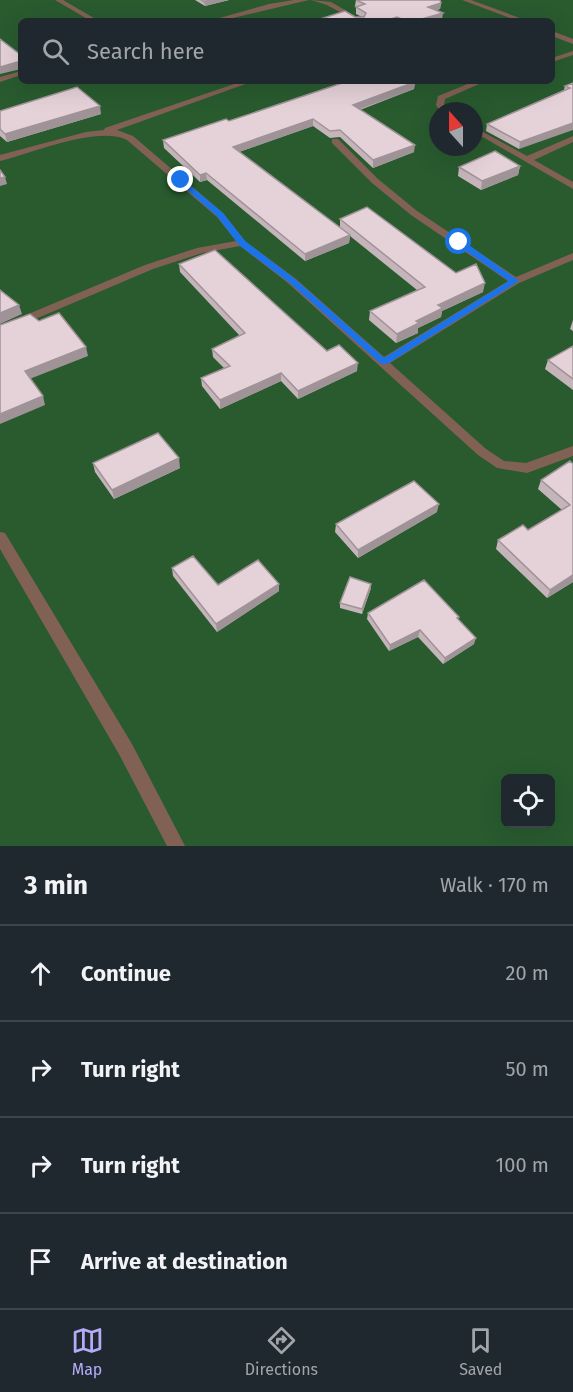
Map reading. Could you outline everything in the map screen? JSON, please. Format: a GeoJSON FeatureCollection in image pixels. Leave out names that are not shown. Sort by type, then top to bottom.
{"type":"FeatureCollection","features":[{"type":"Feature","properties":{"kind":"street"},"geometry":{"type":"LineString","coordinates":[[58,0],[91,18]]}},
{"type":"Feature","properties":{"kind":"street"},"geometry":{"type":"LineString","coordinates":[[224,18],[270,6],[306,0]]}},
{"type":"Feature","properties":{"kind":"street"},"geometry":{"type":"LineString","coordinates":[[314,0],[327,2],[356,18]]}},
{"type":"Feature","properties":{"kind":"street"},"geometry":{"type":"LineString","coordinates":[[465,0],[516,18]]}},
{"type":"Feature","properties":{"kind":"street"},"geometry":{"type":"LineString","coordinates":[[555,34],[573,42]]}},
{"type":"Feature","properties":{"kind":"street"},"geometry":{"type":"LineString","coordinates":[[555,59],[573,53]]}},
{"type":"Feature","properties":{"kind":"street"},"geometry":{"type":"LineString","coordinates":[[0,80],[18,75]]}},
{"type":"Feature","properties":{"kind":"street"},"geometry":{"type":"LineString","coordinates":[[104,132],[241,84]]}},
{"type":"Feature","properties":{"kind":"street"},"geometry":{"type":"LineString","coordinates":[[440,102],[441,98],[475,84]]}},
{"type":"Feature","properties":{"kind":"street"},"geometry":{"type":"LineString","coordinates":[[0,158],[86,134],[119,132],[130,138],[220,215],[242,243],[292,281],[482,452],[501,465],[527,468],[573,451]]}},
{"type":"Feature","properties":{"kind":"street"},"geometry":{"type":"LineString","coordinates":[[483,134],[573,186]]}},
{"type":"Feature","properties":{"kind":"street"},"geometry":{"type":"LineString","coordinates":[[528,159],[573,139]]}},
{"type":"Feature","properties":{"kind":"street"},"geometry":{"type":"LineString","coordinates":[[335,141],[375,181],[414,213],[515,281]]}},
{"type":"Feature","properties":{"kind":"street"},"geometry":{"type":"LineString","coordinates":[[0,330],[149,267],[200,250],[242,243]]}},
{"type":"Feature","properties":{"kind":"street"},"geometry":{"type":"LineString","coordinates":[[384,362],[515,281],[573,256]]}},
{"type":"Feature","properties":{"kind":"street"},"geometry":{"type":"LineString","coordinates":[[0,537],[126,750],[176,846]]}},
{"type":"Feature","properties":{"kind":"green space"},"geometry":{"type":"Polygon","coordinates":[[[0,0],[573,0],[573,846],[0,846],[0,0]]]}},
{"type":"Feature","properties":{"kind":"building"},"geometry":{"type":"Polygon","coordinates":[[[356,0],[440,0],[441,3],[428,7],[443,13],[426,18],[323,18],[345,11],[355,17],[364,17],[366,13],[356,7],[365,4],[356,0]]]}},
{"type":"Feature","properties":{"kind":"building"},"geometry":{"type":"Polygon","coordinates":[[[0,39],[18,53],[18,62],[0,67],[0,39]]]}},
{"type":"Feature","properties":{"kind":"building"},"geometry":{"type":"Polygon","coordinates":[[[573,83],[573,123],[520,142],[487,124],[570,88],[565,86],[573,83]]]}},
{"type":"Feature","properties":{"kind":"building"},"geometry":{"type":"Polygon","coordinates":[[[339,84],[410,84],[353,105],[415,145],[373,160],[340,130],[330,131],[313,119],[233,147],[350,235],[305,254],[206,173],[200,175],[163,140],[226,119],[229,121],[339,84]]]}},
{"type":"Feature","properties":{"kind":"building"},"geometry":{"type":"Polygon","coordinates":[[[77,87],[100,106],[5,134],[0,129],[0,111],[77,87]]]}},
{"type":"Feature","properties":{"kind":"building"},"geometry":{"type":"Polygon","coordinates":[[[495,151],[520,166],[482,181],[459,167],[495,151]]]}},
{"type":"Feature","properties":{"kind":"building"},"geometry":{"type":"Polygon","coordinates":[[[367,207],[456,273],[476,264],[485,283],[438,305],[443,308],[416,321],[419,323],[397,334],[370,311],[425,287],[340,219],[367,207]]]}},
{"type":"Feature","properties":{"kind":"building"},"geometry":{"type":"Polygon","coordinates":[[[215,250],[327,351],[339,345],[358,363],[298,391],[281,373],[220,400],[201,378],[230,366],[212,349],[245,333],[179,264],[215,250]]]}},
{"type":"Feature","properties":{"kind":"building"},"geometry":{"type":"Polygon","coordinates":[[[0,290],[19,305],[0,313],[0,290]]]}},
{"type":"Feature","properties":{"kind":"building"},"geometry":{"type":"Polygon","coordinates":[[[59,313],[86,347],[25,371],[43,396],[0,414],[0,325],[30,314],[39,321],[59,313]]]}},
{"type":"Feature","properties":{"kind":"building"},"geometry":{"type":"Polygon","coordinates":[[[573,346],[573,379],[548,360],[573,346]]]}},
{"type":"Feature","properties":{"kind":"building"},"geometry":{"type":"Polygon","coordinates":[[[158,433],[179,458],[112,490],[93,463],[158,433]]]}},
{"type":"Feature","properties":{"kind":"building"},"geometry":{"type":"Polygon","coordinates":[[[570,461],[573,464],[573,575],[550,590],[498,540],[523,525],[528,530],[570,505],[541,480],[570,461]]]}},
{"type":"Feature","properties":{"kind":"building"},"geometry":{"type":"Polygon","coordinates":[[[414,481],[439,504],[358,550],[336,524],[414,481]]]}},
{"type":"Feature","properties":{"kind":"building"},"geometry":{"type":"Polygon","coordinates":[[[193,556],[218,585],[258,560],[279,584],[216,624],[172,568],[193,556]]]}},
{"type":"Feature","properties":{"kind":"building"},"geometry":{"type":"Polygon","coordinates":[[[350,577],[371,584],[362,609],[340,603],[350,577]]]}},
{"type":"Feature","properties":{"kind":"building"},"geometry":{"type":"Polygon","coordinates":[[[424,580],[476,638],[445,658],[420,630],[390,645],[368,613],[424,580]]]}},
{"type":"Feature","properties":{"kind":"route"},"geometry":{"type":"LineString","coordinates":[[181,180],[220,215],[242,243],[292,281],[384,362],[515,281],[459,242]]}}]}
